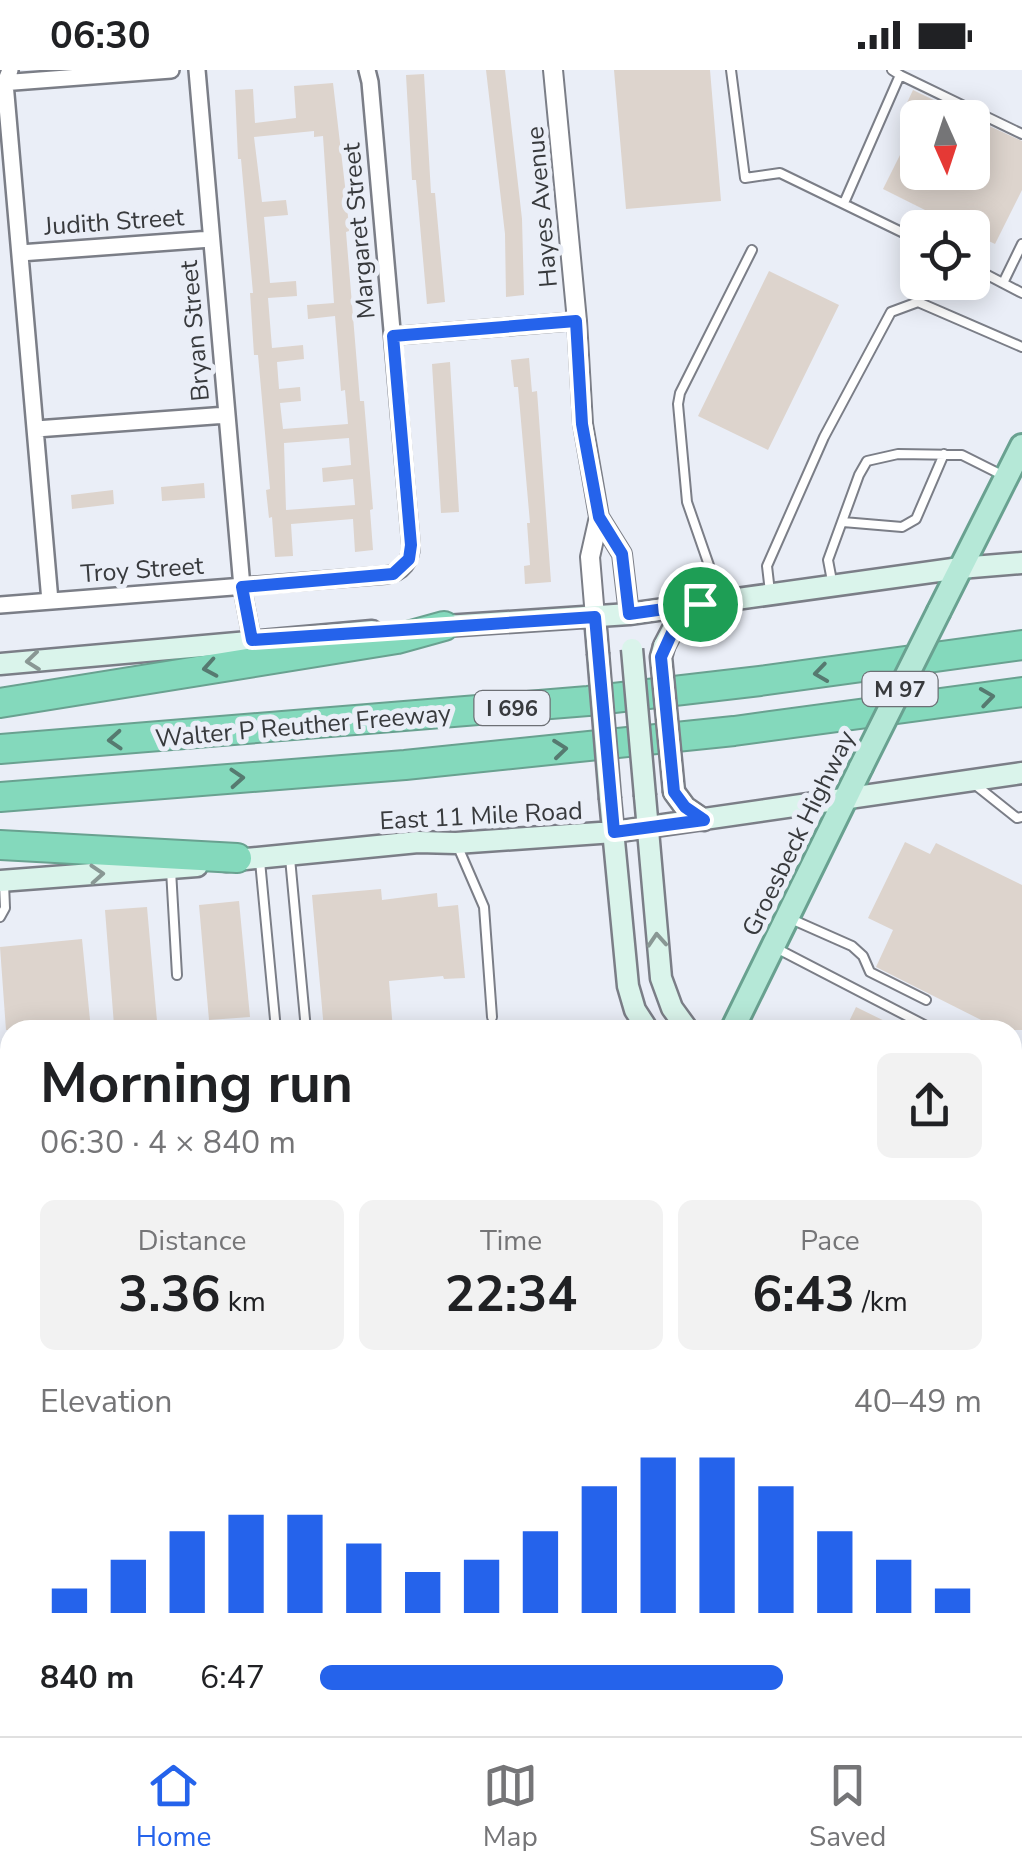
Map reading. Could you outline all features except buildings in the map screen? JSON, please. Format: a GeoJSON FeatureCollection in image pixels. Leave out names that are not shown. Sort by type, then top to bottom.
{"type":"FeatureCollection","features":[{"type":"Feature","properties":{"kind":"highway"},"geometry":{"type":"LineString","coordinates":[[0,703],[397,639],[444,626]]}},
{"type":"Feature","properties":{"kind":"highway","name":"Walter P Reuther Freeway"},"geometry":{"type":"LineString","coordinates":[[0,749],[588,701],[1022,645]]}},
{"type":"Feature","properties":{"kind":"highway","name":"Walter P Reuther Freeway"},"geometry":{"type":"LineString","coordinates":[[0,796],[482,757],[734,732],[1022,692]]}},
{"type":"Feature","properties":{"kind":"highway"},"geometry":{"type":"LineString","coordinates":[[0,845],[248,857]]}},
{"type":"Feature","properties":{"kind":"main road"},"geometry":{"type":"LineString","coordinates":[[1015,476],[1022,446]]}},
{"type":"Feature","properties":{"kind":"main road","name":"Groesbeck Highway"},"geometry":{"type":"LineString","coordinates":[[737,1020],[960,568],[995,502],[1015,476]]}},
{"type":"Feature","properties":{"kind":"main road"},"geometry":{"type":"LineString","coordinates":[[0,664],[252,640],[629,614],[1022,562]]}},
{"type":"Feature","properties":{"kind":"main road"},"geometry":{"type":"LineString","coordinates":[[700,604],[675,626],[661,657],[674,792],[685,807],[704,820]]}},
{"type":"Feature","properties":{"kind":"main road","name":"Hayes Avenue"},"geometry":{"type":"LineString","coordinates":[[629,614],[661,978],[681,1020]]}},
{"type":"Feature","properties":{"kind":"main road","name":"Hayes Avenue"},"geometry":{"type":"LineString","coordinates":[[595,617],[628,986],[642,1020]]}},
{"type":"Feature","properties":{"kind":"main road","name":"East 11 Mile Road"},"geometry":{"type":"LineString","coordinates":[[2,881],[418,842],[614,832],[1022,773]]}},
{"type":"Feature","properties":{"kind":"street"},"geometry":{"type":"LineString","coordinates":[[50,601],[5,79],[171,70]]}},
{"type":"Feature","properties":{"kind":"street","name":"Bryan Street"},"geometry":{"type":"LineString","coordinates":[[197,70],[242,587],[252,640]]}},
{"type":"Feature","properties":{"kind":"street","name":"Margaret Street"},"geometry":{"type":"LineString","coordinates":[[366,70],[411,545],[404,566]]}},
{"type":"Feature","properties":{"kind":"street","name":"Hayes Avenue"},"geometry":{"type":"LineString","coordinates":[[552,70],[582,424],[599,517],[622,554],[629,614]]}},
{"type":"Feature","properties":{"kind":"street","name":"Judith Street"},"geometry":{"type":"LineString","coordinates":[[20,253],[212,239]]}},
{"type":"Feature","properties":{"kind":"street"},"geometry":{"type":"LineString","coordinates":[[393,336],[576,321]]}},
{"type":"Feature","properties":{"kind":"street"},"geometry":{"type":"LineString","coordinates":[[36,429],[227,415]]}},
{"type":"Feature","properties":{"kind":"street","name":"Hayes Avenue"},"geometry":{"type":"LineString","coordinates":[[595,617],[590,556],[599,517]]}},
{"type":"Feature","properties":{"kind":"street","name":"Troy Street"},"geometry":{"type":"LineString","coordinates":[[0,604],[386,575],[404,566]]}},
{"type":"Feature","properties":{"kind":"lane"},"geometry":{"type":"LineString","coordinates":[[731,70],[745,178],[780,173],[900,231]]}},
{"type":"Feature","properties":{"kind":"lane"},"geometry":{"type":"LineString","coordinates":[[844,202],[896,72],[1022,134]]}},
{"type":"Feature","properties":{"kind":"lane"},"geometry":{"type":"LineString","coordinates":[[1003,283],[1022,244]]}},
{"type":"Feature","properties":{"kind":"lane"},"geometry":{"type":"LineString","coordinates":[[722,601],[687,502],[678,404],[752,250]]}},
{"type":"Feature","properties":{"kind":"lane"},"geometry":{"type":"LineString","coordinates":[[990,276],[1022,293]]}},
{"type":"Feature","properties":{"kind":"lane"},"geometry":{"type":"LineString","coordinates":[[770,594],[768,566],[824,437],[891,312],[918,302],[1022,346]]}},
{"type":"Feature","properties":{"kind":"lane"},"geometry":{"type":"LineString","coordinates":[[833,586],[828,560],[858,475],[867,461],[898,454],[962,454],[1015,476]]}},
{"type":"Feature","properties":{"kind":"lane"},"geometry":{"type":"LineString","coordinates":[[843,522],[902,527],[916,519],[944,454]]}},
{"type":"Feature","properties":{"kind":"lane"},"geometry":{"type":"LineString","coordinates":[[969,780],[1022,818]]}},
{"type":"Feature","properties":{"kind":"lane"},"geometry":{"type":"LineString","coordinates":[[456,843],[484,908],[492,1018]]}},
{"type":"Feature","properties":{"kind":"lane"},"geometry":{"type":"LineString","coordinates":[[290,854],[305,1020]]}},
{"type":"Feature","properties":{"kind":"lane"},"geometry":{"type":"LineString","coordinates":[[248,857],[274,1020]]}},
{"type":"Feature","properties":{"kind":"lane"},"geometry":{"type":"LineString","coordinates":[[171,868],[177,975]]}},
{"type":"Feature","properties":{"kind":"lane"},"geometry":{"type":"LineString","coordinates":[[0,917],[5,908],[2,881]]}},
{"type":"Feature","properties":{"kind":"lane"},"geometry":{"type":"LineString","coordinates":[[787,918],[852,946],[863,956],[870,972],[926,1000]]}},
{"type":"Feature","properties":{"kind":"lane"},"geometry":{"type":"LineString","coordinates":[[773,947],[915,1020]]}},
{"type":"Feature","properties":{"kind":"route"},"geometry":{"type":"LineString","coordinates":[[576,321],[582,424],[599,517],[622,554],[629,614],[700,604],[675,626],[661,657],[674,792],[685,807],[704,820],[614,832],[595,617],[252,640],[242,587],[393,574],[409,559],[393,336],[576,321]]}}]}
